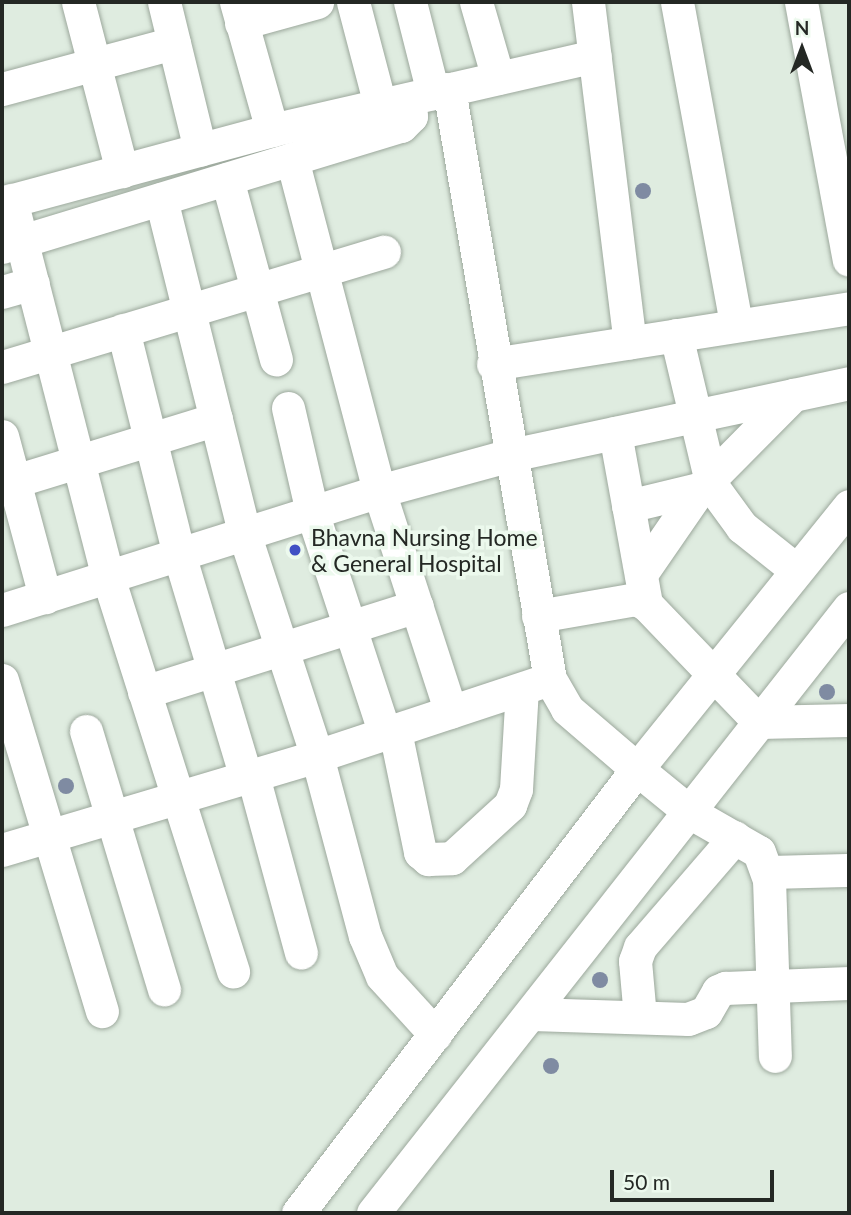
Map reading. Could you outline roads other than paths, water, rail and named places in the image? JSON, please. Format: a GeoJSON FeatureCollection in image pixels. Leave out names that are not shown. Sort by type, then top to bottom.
{"type":"FeatureCollection","features":[{"type":"Feature","properties":{"kind":"street"},"geometry":{"type":"LineString","coordinates":[[78,2],[122,171]]}},
{"type":"Feature","properties":{"kind":"street"},"geometry":{"type":"LineString","coordinates":[[164,2],[200,150]]}},
{"type":"Feature","properties":{"kind":"street"},"geometry":{"type":"LineString","coordinates":[[272,130],[239,12],[317,2]]}},
{"type":"Feature","properties":{"kind":"street"},"geometry":{"type":"LineString","coordinates":[[353,2],[418,97]]}},
{"type":"Feature","properties":{"kind":"street"},"geometry":{"type":"LineString","coordinates":[[288,408],[312,512],[349,628],[390,732],[420,852],[440,862],[452,858],[510,805],[516,789],[536,684],[538,616],[493,364],[418,97],[410,2]]}},
{"type":"Feature","properties":{"kind":"street"},"geometry":{"type":"LineString","coordinates":[[476,2],[498,78]]}},
{"type":"Feature","properties":{"kind":"street"},"geometry":{"type":"LineString","coordinates":[[588,2],[630,342]]}},
{"type":"Feature","properties":{"kind":"street"},"geometry":{"type":"LineString","coordinates":[[677,2],[736,325]]}},
{"type":"Feature","properties":{"kind":"street"},"geometry":{"type":"LineString","coordinates":[[801,2],[849,260]]}},
{"type":"Feature","properties":{"kind":"street"},"geometry":{"type":"LineString","coordinates":[[2,89],[174,43]]}},
{"type":"Feature","properties":{"kind":"street"},"geometry":{"type":"LineString","coordinates":[[233,972],[108,577],[50,352],[17,287],[7,202],[272,130],[595,56]]}},
{"type":"Feature","properties":{"kind":"street"},"geometry":{"type":"LineString","coordinates":[[12,244],[401,126],[411,116],[418,97]]}},
{"type":"Feature","properties":{"kind":"street"},"geometry":{"type":"LineString","coordinates":[[292,159],[379,491],[451,712]]}},
{"type":"Feature","properties":{"kind":"street"},"geometry":{"type":"LineString","coordinates":[[227,179],[276,359]]}},
{"type":"Feature","properties":{"kind":"street"},"geometry":{"type":"LineString","coordinates":[[161,199],[244,533],[317,757],[371,954],[398,997],[435,1034]]}},
{"type":"Feature","properties":{"kind":"street"},"geometry":{"type":"LineString","coordinates":[[2,367],[384,252]]}},
{"type":"Feature","properties":{"kind":"street"},"geometry":{"type":"LineString","coordinates":[[493,364],[849,308]]}},
{"type":"Feature","properties":{"kind":"street"},"geometry":{"type":"LineString","coordinates":[[123,330],[178,554],[249,777],[301,953]]}},
{"type":"Feature","properties":{"kind":"street"},"geometry":{"type":"LineString","coordinates":[[676,335],[696,417],[708,484],[742,527],[796,570]]}},
{"type":"Feature","properties":{"kind":"street"},"geometry":{"type":"LineString","coordinates":[[2,610],[379,491],[511,455],[849,383]]}},
{"type":"Feature","properties":{"kind":"street"},"geometry":{"type":"LineString","coordinates":[[538,616],[624,599],[643,589],[708,484],[793,395]]}},
{"type":"Feature","properties":{"kind":"street"},"geometry":{"type":"LineString","coordinates":[[8,483],[216,419]]}},
{"type":"Feature","properties":{"kind":"street"},"geometry":{"type":"LineString","coordinates":[[615,433],[643,589],[711,674],[759,722],[849,720]]}},
{"type":"Feature","properties":{"kind":"street"},"geometry":{"type":"LineString","coordinates":[[2,436],[8,483],[45,597]]}},
{"type":"Feature","properties":{"kind":"street"},"geometry":{"type":"LineString","coordinates":[[628,506],[708,484]]}},
{"type":"Feature","properties":{"kind":"street"},"geometry":{"type":"LineString","coordinates":[[298,1213],[711,674],[849,506]]}},
{"type":"Feature","properties":{"kind":"street"},"geometry":{"type":"LineString","coordinates":[[145,692],[417,606]]}},
{"type":"Feature","properties":{"kind":"street"},"geometry":{"type":"LineString","coordinates":[[373,1213],[691,813],[849,608]]}},
{"type":"Feature","properties":{"kind":"street"},"geometry":{"type":"LineString","coordinates":[[2,680],[102,1012]]}},
{"type":"Feature","properties":{"kind":"street"},"geometry":{"type":"LineString","coordinates":[[2,850],[317,757],[536,684]]}},
{"type":"Feature","properties":{"kind":"street"},"geometry":{"type":"LineString","coordinates":[[536,684],[691,813],[759,852],[768,872],[775,1056]]}},
{"type":"Feature","properties":{"kind":"street"},"geometry":{"type":"LineString","coordinates":[[86,732],[114,817],[164,990]]}},
{"type":"Feature","properties":{"kind":"street"},"geometry":{"type":"LineString","coordinates":[[640,1017],[635,961],[640,947],[735,837]]}},
{"type":"Feature","properties":{"kind":"street"},"geometry":{"type":"LineString","coordinates":[[768,872],[849,870]]}},
{"type":"Feature","properties":{"kind":"street"},"geometry":{"type":"LineString","coordinates":[[532,1014],[699,1017],[725,988],[849,983]]}},
{"type":"Feature","properties":{"kind":"place","name":"Bhavna Nursing Home & General Hospital"},"geometry":{"type":"Point","coordinates":[295,550]}}]}
